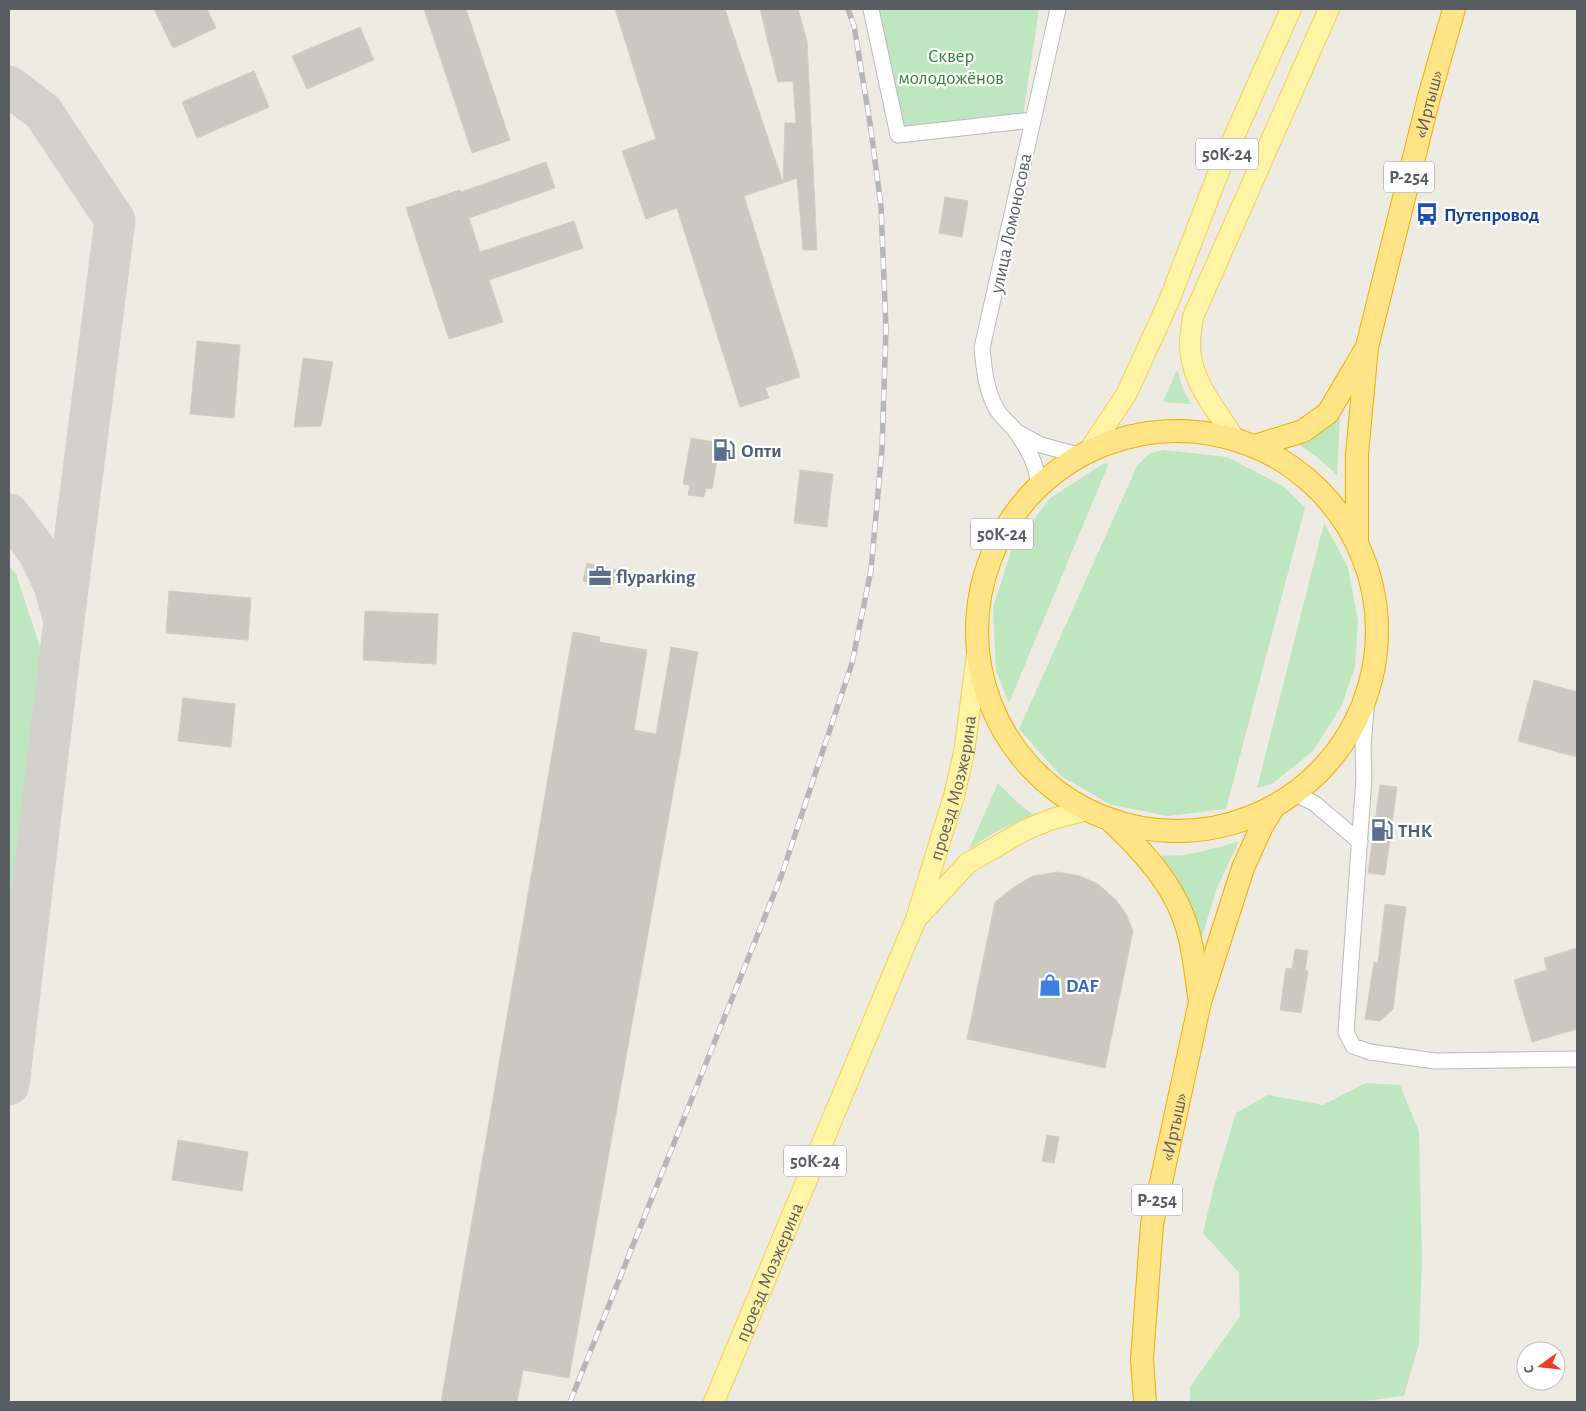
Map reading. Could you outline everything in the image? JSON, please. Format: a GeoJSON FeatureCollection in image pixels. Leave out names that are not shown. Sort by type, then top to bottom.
{"type":"FeatureCollection","features":[{"type":"Feature","properties":{"kind":"highway","name":"«Иртыш»"},"geometry":{"type":"LineString","coordinates":[[1367,347],[1429,97],[1454,9]]}},
{"type":"Feature","properties":{"kind":"highway"},"geometry":{"type":"LineString","coordinates":[[1258,445],[1303,430],[1328,413],[1367,347]]}},
{"type":"Feature","properties":{"kind":"highway"},"geometry":{"type":"LineString","coordinates":[[1357,540],[1357,454],[1367,347]]}},
{"type":"Feature","properties":{"kind":"highway"},"geometry":{"type":"LineString","coordinates":[[977,654],[989,703],[1012,746],[1046,783],[1087,810],[1110,821],[1151,830],[1193,832],[1234,824],[1273,808],[1295,794],[1325,767],[1349,735],[1367,698],[1378,645],[1374,591],[1357,540],[1321,490],[1258,445],[1232,435],[1207,431],[1167,429],[1128,435],[1084,452]]}},
{"type":"Feature","properties":{"kind":"highway","name":"50К-24"},"geometry":{"type":"LineString","coordinates":[[977,654],[977,608],[987,563],[1008,521],[1038,485],[1057,469],[1084,452]]}},
{"type":"Feature","properties":{"kind":"highway"},"geometry":{"type":"LineString","coordinates":[[1200,1002],[1243,868],[1262,826],[1273,808]]}},
{"type":"Feature","properties":{"kind":"highway"},"geometry":{"type":"LineString","coordinates":[[1110,821],[1134,842],[1165,881],[1183,916],[1193,954],[1200,1002]]}},
{"type":"Feature","properties":{"kind":"highway","name":"«Иртыш»"},"geometry":{"type":"LineString","coordinates":[[1145,1402],[1142,1359],[1152,1224],[1200,1002]]}},
{"type":"Feature","properties":{"kind":"main road","name":"50К-24"},"geometry":{"type":"LineString","coordinates":[[1084,452],[1127,393],[1169,301],[1222,166],[1291,9]]}},
{"type":"Feature","properties":{"kind":"main road","name":"50К-24"},"geometry":{"type":"LineString","coordinates":[[1232,435],[1200,388],[1193,368],[1190,344],[1193,317],[1329,9]]}},
{"type":"Feature","properties":{"kind":"main road","name":"проезд Мозжерина"},"geometry":{"type":"LineString","coordinates":[[714,1402],[916,919],[954,796],[964,753],[977,654]]}},
{"type":"Feature","properties":{"kind":"main road","name":"проезд Мозжерина"},"geometry":{"type":"LineString","coordinates":[[916,919],[968,863],[1025,830],[1052,819],[1087,810]]}},
{"type":"Feature","properties":{"kind":"street"},"geometry":{"type":"LineString","coordinates":[[871,9],[898,135],[1032,120]]}},
{"type":"Feature","properties":{"kind":"street","name":"улица Ломоносова"},"geometry":{"type":"LineString","coordinates":[[1014,430],[996,409],[986,379],[982,348],[1058,9]]}},
{"type":"Feature","properties":{"kind":"street"},"geometry":{"type":"LineString","coordinates":[[1014,430],[1041,445],[1084,452]]}},
{"type":"Feature","properties":{"kind":"street"},"geometry":{"type":"LineString","coordinates":[[1014,430],[1031,455],[1038,477],[1038,485]]}},
{"type":"Feature","properties":{"kind":"street"},"geometry":{"type":"LineString","coordinates":[[1367,698],[1360,842],[1346,1032],[1353,1046],[1370,1052],[1435,1061],[1577,1059]]}},
{"type":"Feature","properties":{"kind":"street"},"geometry":{"type":"LineString","coordinates":[[1295,794],[1314,804],[1360,842]]}},
{"type":"Feature","properties":{"kind":"green space","name":"Сквер молодожёнов"},"geometry":{"type":"Polygon","coordinates":[[[877,9],[1039,9],[1023,117],[903,129],[877,9]]]}},
{"type":"Feature","properties":{"kind":"green space"},"geometry":{"type":"Polygon","coordinates":[[[1177,370],[1184,391],[1191,404],[1163,402],[1177,370]]]}},
{"type":"Feature","properties":{"kind":"green space"},"geometry":{"type":"Polygon","coordinates":[[[1340,413],[1337,475],[1317,457],[1297,443],[1340,413]]]}},
{"type":"Feature","properties":{"kind":"green space"},"geometry":{"type":"Polygon","coordinates":[[[1164,450],[1227,457],[1283,486],[1305,508],[1226,809],[1168,816],[1111,805],[1061,776],[1019,729],[1137,466],[1150,453],[1164,450]]]}},
{"type":"Feature","properties":{"kind":"green space"},"geometry":{"type":"Polygon","coordinates":[[[1109,463],[1009,703],[996,671],[993,608],[1012,548],[1050,498],[1103,464],[1109,463]]]}},
{"type":"Feature","properties":{"kind":"green space"},"geometry":{"type":"Polygon","coordinates":[[[1324,523],[1348,567],[1358,621],[1355,667],[1341,707],[1313,751],[1272,784],[1257,788],[1324,523]]]}},
{"type":"Feature","properties":{"kind":"green space"},"geometry":{"type":"Polygon","coordinates":[[[9,566],[16,574],[45,662],[9,957],[9,566]]]}},
{"type":"Feature","properties":{"kind":"green space"},"geometry":{"type":"Polygon","coordinates":[[[998,783],[1036,817],[1001,829],[969,849],[998,783]]]}},
{"type":"Feature","properties":{"kind":"green space"},"geometry":{"type":"Polygon","coordinates":[[[1239,841],[1217,888],[1199,946],[1156,856],[1185,855],[1239,841]]]}},
{"type":"Feature","properties":{"kind":"green space"},"geometry":{"type":"Polygon","coordinates":[[[1366,1083],[1400,1085],[1419,1132],[1422,1261],[1419,1344],[1404,1396],[1356,1402],[1190,1402],[1190,1387],[1240,1316],[1239,1273],[1203,1233],[1214,1186],[1236,1113],[1268,1095],[1323,1105],[1366,1083]]]}},
{"type":"Feature","properties":{"kind":"building"},"geometry":{"type":"Polygon","coordinates":[[[154,9],[207,9],[216,28],[173,48],[154,9]]]}},
{"type":"Feature","properties":{"kind":"building"},"geometry":{"type":"Polygon","coordinates":[[[424,9],[466,9],[510,140],[472,153],[424,9]]]}},
{"type":"Feature","properties":{"kind":"building"},"geometry":{"type":"Polygon","coordinates":[[[615,9],[725,9],[783,183],[744,196],[800,377],[765,388],[769,398],[740,407],[677,208],[646,219],[622,151],[656,139],[615,9]]]}},
{"type":"Feature","properties":{"kind":"building"},"geometry":{"type":"Polygon","coordinates":[[[760,9],[798,9],[807,41],[817,250],[803,250],[797,178],[783,183],[785,123],[796,123],[793,81],[778,82],[760,9]]]}},
{"type":"Feature","properties":{"kind":"building"},"geometry":{"type":"Polygon","coordinates":[[[360,27],[374,60],[307,89],[292,56],[360,27]]]}},
{"type":"Feature","properties":{"kind":"building"},"geometry":{"type":"Polygon","coordinates":[[[254,71],[269,107],[197,138],[182,102],[254,71]]]}},
{"type":"Feature","properties":{"kind":"building"},"geometry":{"type":"Polygon","coordinates":[[[546,162],[555,188],[469,218],[480,252],[574,221],[583,248],[489,280],[503,322],[449,339],[406,208],[460,190],[461,192],[546,162]]]}},
{"type":"Feature","properties":{"kind":"building"},"geometry":{"type":"Polygon","coordinates":[[[945,197],[968,201],[962,237],[939,233],[945,197]]]}},
{"type":"Feature","properties":{"kind":"building"},"geometry":{"type":"Polygon","coordinates":[[[197,341],[240,345],[234,418],[190,414],[197,341]]]}},
{"type":"Feature","properties":{"kind":"building"},"geometry":{"type":"Polygon","coordinates":[[[303,358],[333,362],[321,426],[294,427],[303,358]]]}},
{"type":"Feature","properties":{"kind":"building"},"geometry":{"type":"Polygon","coordinates":[[[691,438],[720,443],[712,489],[706,488],[704,497],[688,495],[690,485],[683,484],[691,438]]]}},
{"type":"Feature","properties":{"kind":"building"},"geometry":{"type":"Polygon","coordinates":[[[800,470],[833,474],[827,527],[794,523],[800,470]]]}},
{"type":"Feature","properties":{"kind":"building"},"geometry":{"type":"Polygon","coordinates":[[[587,563],[617,570],[612,588],[583,581],[587,563]]]}},
{"type":"Feature","properties":{"kind":"building"},"geometry":{"type":"Polygon","coordinates":[[[169,591],[251,598],[248,640],[166,633],[169,591]]]}},
{"type":"Feature","properties":{"kind":"building"},"geometry":{"type":"Polygon","coordinates":[[[365,611],[438,614],[436,664],[363,660],[365,611]]]}},
{"type":"Feature","properties":{"kind":"building"},"geometry":{"type":"Polygon","coordinates":[[[573,632],[600,637],[599,642],[647,650],[634,730],[656,734],[671,647],[698,652],[569,1378],[523,1370],[517,1402],[441,1402],[573,632]]]}},
{"type":"Feature","properties":{"kind":"building"},"geometry":{"type":"Polygon","coordinates":[[[1534,680],[1577,692],[1577,757],[1518,741],[1534,680]]]}},
{"type":"Feature","properties":{"kind":"building"},"geometry":{"type":"Polygon","coordinates":[[[183,698],[235,704],[231,747],[178,741],[183,698]]]}},
{"type":"Feature","properties":{"kind":"building","name":"ТНК"},"geometry":{"type":"Polygon","coordinates":[[[1380,785],[1397,787],[1385,875],[1368,873],[1380,785]]]}},
{"type":"Feature","properties":{"kind":"building","name":"DAF"},"geometry":{"type":"Polygon","coordinates":[[[1058,872],[1080,876],[1098,884],[1116,900],[1126,914],[1133,931],[1105,1068],[967,1039],[995,902],[1014,887],[1033,876],[1058,872]]]}},
{"type":"Feature","properties":{"kind":"building"},"geometry":{"type":"Polygon","coordinates":[[[1385,904],[1406,907],[1393,1009],[1380,1021],[1365,1019],[1374,962],[1378,963],[1385,904]]]}},
{"type":"Feature","properties":{"kind":"building"},"geometry":{"type":"Polygon","coordinates":[[[1577,948],[1577,1029],[1532,1042],[1514,980],[1547,970],[1544,958],[1577,948]]]}},
{"type":"Feature","properties":{"kind":"building"},"geometry":{"type":"Polygon","coordinates":[[[1295,949],[1308,951],[1305,971],[1308,971],[1301,1013],[1280,1010],[1286,968],[1292,969],[1295,949]]]}},
{"type":"Feature","properties":{"kind":"building"},"geometry":{"type":"Polygon","coordinates":[[[1047,1135],[1059,1137],[1054,1163],[1042,1161],[1047,1135]]]}},
{"type":"Feature","properties":{"kind":"building"},"geometry":{"type":"Polygon","coordinates":[[[178,1140],[248,1152],[242,1191],[172,1180],[178,1140]]]}},
{"type":"Feature","properties":{"kind":"taxiway"},"geometry":{"type":"LineString","coordinates":[[9,86],[43,112],[115,220],[64,620],[9,1085]]}},
{"type":"Feature","properties":{"kind":"taxiway"},"geometry":{"type":"LineString","coordinates":[[9,514],[38,552],[54,585],[62,614]]}},
{"type":"Feature","properties":{"kind":"railway"},"geometry":{"type":"LineString","coordinates":[[570,1402],[782,874],[852,663],[871,570],[882,449],[886,329],[881,206],[854,26],[848,9]]}},
{"type":"Feature","properties":{"kind":"place","name":"Путепровод"},"geometry":{"type":"Point","coordinates":[1427,214]}},
{"type":"Feature","properties":{"kind":"place","name":"Опти"},"geometry":{"type":"Point","coordinates":[724,450]}},
{"type":"Feature","properties":{"kind":"place","name":"flyparking"},"geometry":{"type":"Point","coordinates":[600,576]}},
{"type":"Feature","properties":{"kind":"place","name":"ТНК"},"geometry":{"type":"Point","coordinates":[1382,830]}},
{"type":"Feature","properties":{"kind":"place","name":"DAF"},"geometry":{"type":"Point","coordinates":[1050,985]}}]}
